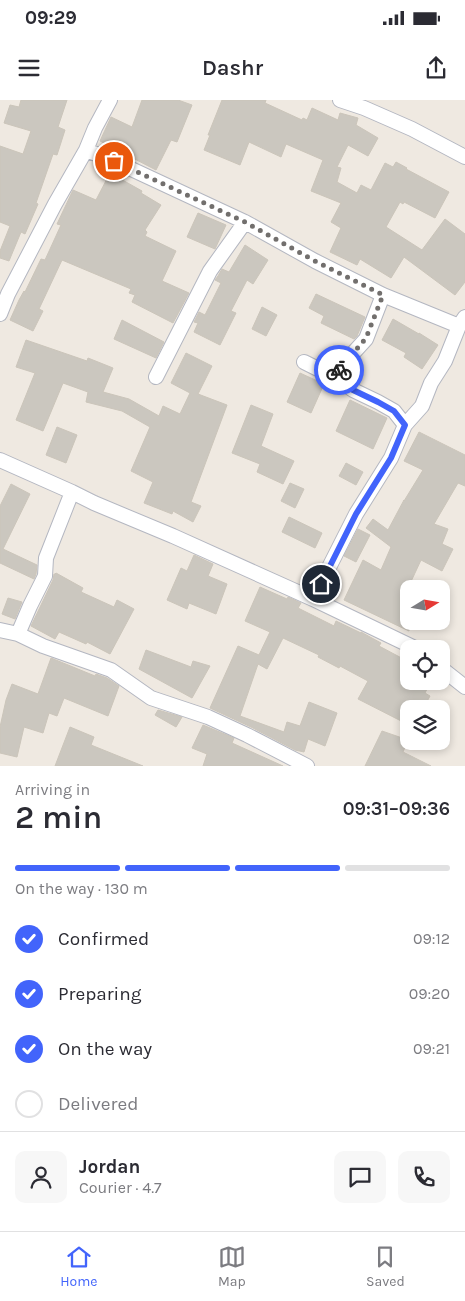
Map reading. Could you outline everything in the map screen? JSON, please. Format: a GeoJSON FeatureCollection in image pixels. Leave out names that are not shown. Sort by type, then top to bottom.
{"type":"FeatureCollection","features":[{"type":"Feature","properties":{"kind":"street"},"geometry":{"type":"LineString","coordinates":[[0,314],[8,294],[55,204],[86,150],[110,100]]}},
{"type":"Feature","properties":{"kind":"street"},"geometry":{"type":"LineString","coordinates":[[340,100],[412,128],[465,155]]}},
{"type":"Feature","properties":{"kind":"street"},"geometry":{"type":"LineString","coordinates":[[86,150],[114,161],[245,222],[315,261],[383,295],[462,322],[422,406],[405,425],[391,458],[356,514],[313,599]]}},
{"type":"Feature","properties":{"kind":"street"},"geometry":{"type":"LineString","coordinates":[[156,377],[210,271],[245,222]]}},
{"type":"Feature","properties":{"kind":"street"},"geometry":{"type":"LineString","coordinates":[[334,377],[366,338],[383,295]]}},
{"type":"Feature","properties":{"kind":"street"},"geometry":{"type":"LineString","coordinates":[[304,362],[394,411],[405,425]]}},
{"type":"Feature","properties":{"kind":"street"},"geometry":{"type":"LineString","coordinates":[[0,460],[313,599],[400,641]]}},
{"type":"Feature","properties":{"kind":"street"},"geometry":{"type":"LineString","coordinates":[[18,634],[45,576],[46,558],[72,492]]}},
{"type":"Feature","properties":{"kind":"street"},"geometry":{"type":"LineString","coordinates":[[0,630],[18,634],[43,646],[111,670],[151,698],[208,717],[307,766]]}},
{"type":"Feature","properties":{"kind":"street"},"geometry":{"type":"LineString","coordinates":[[450,675],[465,687]]}},
{"type":"Feature","properties":{"kind":"building"},"geometry":{"type":"Polygon","coordinates":[[[21,100],[67,100],[58,127],[65,130],[57,155],[53,154],[36,203],[38,204],[25,234],[21,232],[9,261],[0,258],[0,251],[10,226],[0,222],[0,146],[23,154],[31,131],[4,123],[10,105],[19,107],[21,100]]]}},
{"type":"Feature","properties":{"kind":"building"},"geometry":{"type":"Polygon","coordinates":[[[142,100],[178,100],[192,105],[177,142],[171,140],[156,170],[100,141],[111,117],[132,127],[142,100]]]}},
{"type":"Feature","properties":{"kind":"building"},"geometry":{"type":"Polygon","coordinates":[[[222,100],[266,100],[265,103],[302,120],[303,118],[307,120],[312,108],[338,120],[340,113],[358,118],[356,125],[378,138],[368,156],[348,145],[337,167],[341,168],[337,182],[357,193],[361,185],[371,190],[385,163],[393,167],[396,162],[449,192],[435,218],[404,202],[403,204],[400,202],[386,227],[422,250],[445,219],[465,234],[465,282],[455,295],[404,257],[391,278],[360,259],[357,265],[330,252],[341,228],[331,222],[341,203],[311,191],[323,160],[286,144],[281,157],[249,142],[240,165],[204,150],[222,100]]]}},
{"type":"Feature","properties":{"kind":"building"},"geometry":{"type":"Polygon","coordinates":[[[110,173],[142,191],[141,193],[161,205],[145,230],[147,232],[145,236],[176,251],[162,281],[189,293],[173,323],[132,302],[135,295],[129,293],[131,289],[62,260],[39,309],[43,311],[33,331],[10,320],[41,259],[45,260],[61,225],[57,224],[73,190],[96,200],[110,173]]]}},
{"type":"Feature","properties":{"kind":"building"},"geometry":{"type":"Polygon","coordinates":[[[198,213],[226,225],[215,249],[187,237],[198,213]]]}},
{"type":"Feature","properties":{"kind":"building"},"geometry":{"type":"Polygon","coordinates":[[[245,245],[268,260],[253,284],[247,280],[231,311],[236,313],[220,345],[194,332],[198,323],[194,322],[199,312],[205,315],[221,283],[215,280],[222,269],[229,272],[245,245]]]}},
{"type":"Feature","properties":{"kind":"building"},"geometry":{"type":"Polygon","coordinates":[[[316,294],[365,317],[354,339],[321,323],[324,316],[309,308],[316,294]]]}},
{"type":"Feature","properties":{"kind":"building"},"geometry":{"type":"Polygon","coordinates":[[[262,307],[277,315],[266,336],[252,329],[262,307]]]}},
{"type":"Feature","properties":{"kind":"building"},"geometry":{"type":"Polygon","coordinates":[[[393,319],[438,345],[422,369],[404,357],[406,353],[382,340],[393,319]]]}},
{"type":"Feature","properties":{"kind":"building"},"geometry":{"type":"Polygon","coordinates":[[[122,320],[164,342],[156,358],[114,339],[122,320]]]}},
{"type":"Feature","properties":{"kind":"building"},"geometry":{"type":"Polygon","coordinates":[[[26,340],[87,361],[88,358],[113,368],[103,392],[129,399],[159,416],[163,406],[180,414],[190,393],[171,383],[186,353],[212,366],[198,394],[227,405],[191,502],[201,506],[193,522],[173,511],[172,514],[144,503],[153,482],[131,471],[150,427],[122,411],[86,402],[88,392],[63,383],[43,431],[16,420],[35,373],[16,367],[26,340]]]}},
{"type":"Feature","properties":{"kind":"building"},"geometry":{"type":"Polygon","coordinates":[[[300,373],[324,384],[311,413],[287,402],[300,373]]]}},
{"type":"Feature","properties":{"kind":"building"},"geometry":{"type":"Polygon","coordinates":[[[350,400],[387,418],[373,449],[336,431],[350,400]]]}},
{"type":"Feature","properties":{"kind":"building"},"geometry":{"type":"Polygon","coordinates":[[[251,405],[273,414],[261,446],[294,461],[283,484],[257,472],[260,464],[232,453],[251,405]]]}},
{"type":"Feature","properties":{"kind":"building"},"geometry":{"type":"Polygon","coordinates":[[[57,427],[77,435],[66,463],[46,455],[57,427]]]}},
{"type":"Feature","properties":{"kind":"building"},"geometry":{"type":"Polygon","coordinates":[[[419,432],[465,455],[465,486],[458,483],[434,524],[448,529],[442,544],[453,549],[442,571],[421,560],[412,580],[400,580],[400,627],[344,600],[363,560],[381,570],[391,547],[366,528],[373,519],[388,530],[423,470],[404,461],[419,432]]]}},
{"type":"Feature","properties":{"kind":"building"},"geometry":{"type":"Polygon","coordinates":[[[346,463],[363,472],[356,485],[339,476],[346,463]]]}},
{"type":"Feature","properties":{"kind":"building"},"geometry":{"type":"Polygon","coordinates":[[[290,483],[304,489],[295,508],[281,501],[290,483]]]}},
{"type":"Feature","properties":{"kind":"building"},"geometry":{"type":"Polygon","coordinates":[[[11,484],[30,494],[3,549],[37,565],[34,579],[0,563],[0,506],[11,484]]]}},
{"type":"Feature","properties":{"kind":"building"},"geometry":{"type":"Polygon","coordinates":[[[289,517],[322,533],[315,548],[282,532],[289,517]]]}},
{"type":"Feature","properties":{"kind":"building"},"geometry":{"type":"Polygon","coordinates":[[[358,529],[370,535],[356,562],[344,556],[358,529]]]}},
{"type":"Feature","properties":{"kind":"building"},"geometry":{"type":"Polygon","coordinates":[[[194,555],[213,564],[208,576],[227,584],[216,614],[189,603],[187,609],[167,600],[181,568],[187,571],[194,555]]]}},
{"type":"Feature","properties":{"kind":"building"},"geometry":{"type":"Polygon","coordinates":[[[56,573],[83,588],[81,592],[114,607],[117,600],[134,609],[110,654],[87,642],[86,644],[59,632],[55,639],[31,626],[56,573]]]}},
{"type":"Feature","properties":{"kind":"building"},"geometry":{"type":"Polygon","coordinates":[[[260,587],[287,599],[288,597],[301,603],[298,608],[334,626],[336,621],[381,643],[379,646],[400,657],[400,690],[426,690],[425,693],[430,696],[428,700],[400,700],[400,720],[358,699],[368,681],[283,638],[267,669],[258,664],[240,716],[284,732],[287,722],[300,726],[309,702],[337,713],[325,746],[308,739],[304,752],[295,750],[210,708],[238,646],[259,655],[270,632],[245,621],[260,587]]]}},
{"type":"Feature","properties":{"kind":"building"},"geometry":{"type":"Polygon","coordinates":[[[8,598],[22,602],[15,619],[2,614],[8,598]]]}},
{"type":"Feature","properties":{"kind":"building"},"geometry":{"type":"Polygon","coordinates":[[[146,650],[191,667],[193,661],[210,666],[192,698],[139,669],[146,650]]]}},
{"type":"Feature","properties":{"kind":"building"},"geometry":{"type":"Polygon","coordinates":[[[51,658],[95,676],[96,674],[107,678],[119,686],[108,716],[64,698],[57,716],[49,713],[43,733],[24,727],[17,757],[0,753],[0,727],[12,684],[38,694],[51,658]]]}},
{"type":"Feature","properties":{"kind":"building"},"geometry":{"type":"Polygon","coordinates":[[[158,710],[182,717],[176,727],[155,715],[158,710]]]}},
{"type":"Feature","properties":{"kind":"building"},"geometry":{"type":"Polygon","coordinates":[[[203,725],[234,738],[232,743],[283,766],[203,766],[207,754],[192,748],[203,725]]]}},
{"type":"Feature","properties":{"kind":"building"},"geometry":{"type":"Polygon","coordinates":[[[70,727],[94,737],[91,745],[143,766],[55,766],[70,727]]]}},
{"type":"Feature","properties":{"kind":"building"},"geometry":{"type":"Polygon","coordinates":[[[382,731],[400,737],[400,750],[404,750],[403,752],[431,766],[365,766],[382,731]]]}},
{"type":"Feature","properties":{"kind":"way so far"},"geometry":{"type":"LineString","coordinates":[[114,161],[245,222],[315,261],[383,295],[366,338],[339,370]]}},
{"type":"Feature","properties":{"kind":"route"},"geometry":{"type":"LineString","coordinates":[[321,584],[356,514],[391,458],[405,425],[394,411],[353,390],[334,377],[339,370]]}}]}
